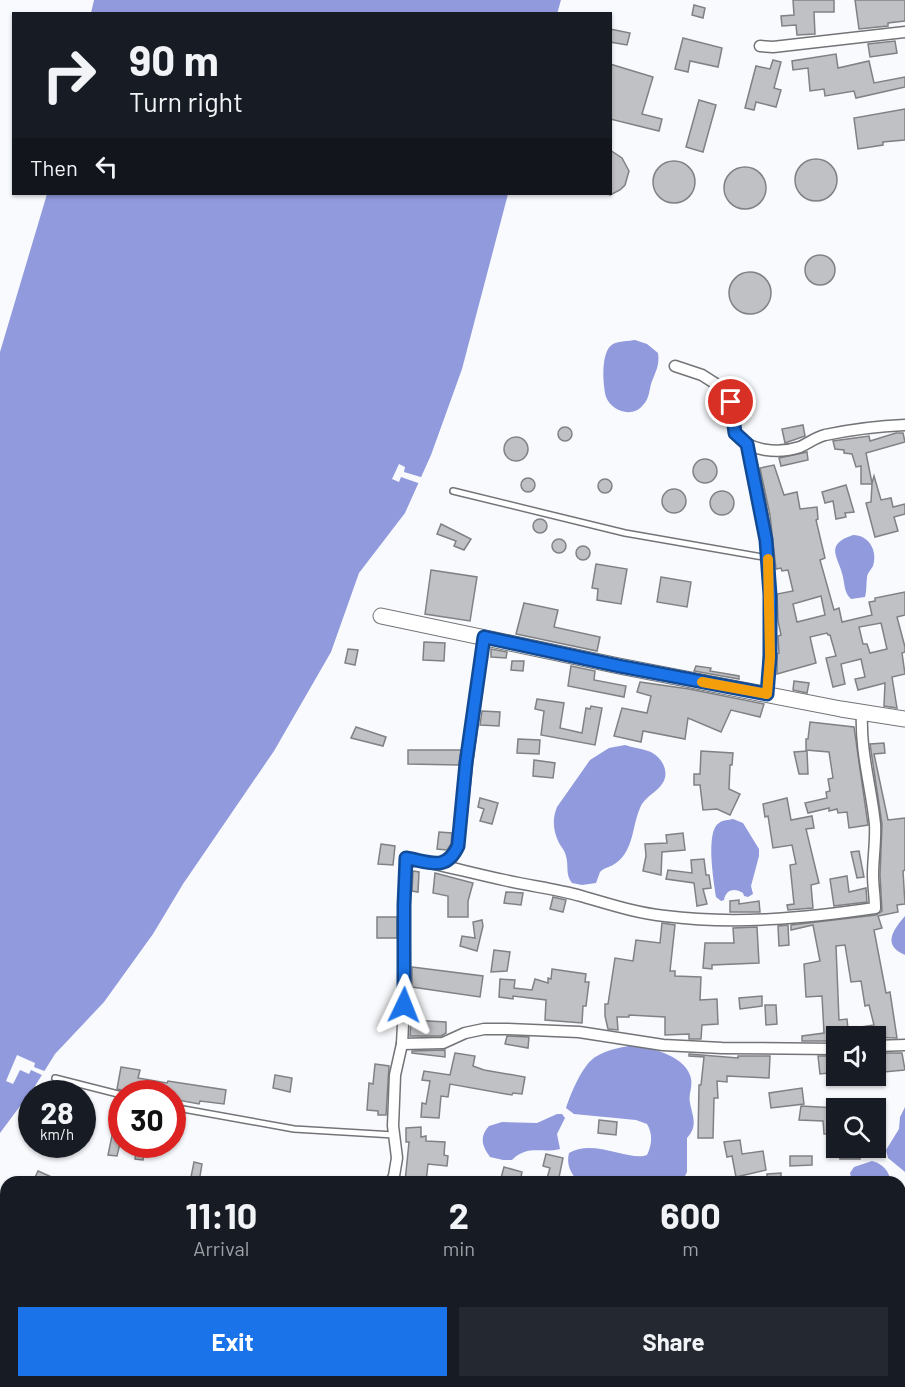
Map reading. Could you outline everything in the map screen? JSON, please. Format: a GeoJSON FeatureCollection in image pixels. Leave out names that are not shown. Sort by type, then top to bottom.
{"type":"FeatureCollection","features":[{"type":"Feature","properties":{"kind":"street"},"geometry":{"type":"LineString","coordinates":[[760,46],[773,47],[905,32]]}},
{"type":"Feature","properties":{"kind":"street"},"geometry":{"type":"LineString","coordinates":[[675,366],[702,375],[727,392],[735,433],[747,444],[763,450],[785,451],[827,435],[905,425]]}},
{"type":"Feature","properties":{"kind":"street"},"geometry":{"type":"LineString","coordinates":[[747,444],[763,516],[768,558],[770,657],[767,694]]}},
{"type":"Feature","properties":{"kind":"street"},"geometry":{"type":"LineString","coordinates":[[381,616],[619,666],[905,719]]}},
{"type":"Feature","properties":{"kind":"street"},"geometry":{"type":"LineString","coordinates":[[442,864],[449,861],[458,846],[466,763],[484,637]]}},
{"type":"Feature","properties":{"kind":"street"},"geometry":{"type":"LineString","coordinates":[[394,1176],[397,1158],[394,1135],[395,1075],[402,1044],[405,985],[406,858],[442,864],[664,916],[704,920],[809,918],[875,908],[874,824],[861,735],[862,712]]}},
{"type":"Feature","properties":{"kind":"street"},"geometry":{"type":"LineString","coordinates":[[402,1044],[443,1043],[465,1033],[484,1029],[507,1029],[579,1032],[606,1038],[687,1046],[826,1049]]}},
{"type":"Feature","properties":{"kind":"street"},"geometry":{"type":"LineString","coordinates":[[886,1046],[905,1045]]}},
{"type":"Feature","properties":{"kind":"lane"},"geometry":{"type":"LineString","coordinates":[[453,491],[625,533],[768,558]]}},
{"type":"Feature","properties":{"kind":"lane"},"geometry":{"type":"LineString","coordinates":[[55,1078],[108,1091]]}},
{"type":"Feature","properties":{"kind":"lane"},"geometry":{"type":"LineString","coordinates":[[186,1110],[294,1129],[394,1135]]}},
{"type":"Feature","properties":{"kind":"water"},"geometry":{"type":"Polygon","coordinates":[[[94,0],[561,0],[558,12],[91,12],[94,0]]]}},
{"type":"Feature","properties":{"kind":"water"},"geometry":{"type":"Polygon","coordinates":[[[47,195],[508,195],[462,369],[431,455],[405,513],[359,573],[331,652],[274,751],[183,884],[153,934],[104,1002],[55,1054],[39,1080],[18,1080],[18,1109],[0,1133],[0,352],[47,195]]]}},
{"type":"Feature","properties":{"kind":"water"},"geometry":{"type":"Polygon","coordinates":[[[635,340],[647,344],[658,353],[658,365],[645,403],[639,409],[623,412],[613,406],[606,397],[603,377],[604,361],[613,344],[635,340]]]}},
{"type":"Feature","properties":{"kind":"water"},"geometry":{"type":"Polygon","coordinates":[[[853,535],[868,541],[873,550],[874,560],[867,576],[865,597],[851,599],[846,591],[835,552],[838,543],[853,535]]]}},
{"type":"Feature","properties":{"kind":"water"},"geometry":{"type":"Polygon","coordinates":[[[625,745],[648,751],[657,756],[665,769],[665,779],[642,804],[629,845],[622,858],[600,872],[596,883],[582,885],[572,883],[566,854],[554,830],[554,816],[557,807],[590,760],[609,748],[625,745]]]}},
{"type":"Feature","properties":{"kind":"water"},"geometry":{"type":"Polygon","coordinates":[[[733,819],[743,823],[759,849],[759,856],[751,886],[753,894],[748,897],[734,890],[721,901],[716,897],[712,836],[719,823],[733,819]]]}},
{"type":"Feature","properties":{"kind":"water"},"geometry":{"type":"Polygon","coordinates":[[[905,916],[905,955],[893,947],[892,937],[905,916]]]}},
{"type":"Feature","properties":{"kind":"water"},"geometry":{"type":"Polygon","coordinates":[[[629,1046],[646,1048],[673,1057],[686,1068],[691,1082],[690,1100],[694,1126],[687,1138],[685,1176],[574,1176],[568,1161],[569,1153],[579,1149],[600,1149],[640,1156],[647,1155],[650,1147],[650,1132],[647,1124],[636,1120],[574,1114],[566,1108],[578,1079],[587,1065],[609,1051],[629,1046]]]}},
{"type":"Feature","properties":{"kind":"water"},"geometry":{"type":"Polygon","coordinates":[[[905,1107],[905,1172],[888,1158],[886,1150],[899,1129],[900,1117],[905,1107]]]}},
{"type":"Feature","properties":{"kind":"water"},"geometry":{"type":"Polygon","coordinates":[[[562,1114],[565,1118],[557,1134],[560,1149],[529,1151],[512,1160],[503,1160],[490,1157],[485,1149],[483,1138],[489,1126],[502,1122],[537,1123],[562,1114]]]}},
{"type":"Feature","properties":{"kind":"water"},"geometry":{"type":"Polygon","coordinates":[[[872,1161],[885,1168],[890,1176],[851,1176],[854,1167],[872,1161]]]}},
{"type":"Feature","properties":{"kind":"pier"},"geometry":{"type":"Polygon","coordinates":[[[399,464],[405,467],[404,472],[424,478],[421,484],[401,477],[399,482],[392,479],[399,464]]]}},
{"type":"Feature","properties":{"kind":"pier"},"geometry":{"type":"Polygon","coordinates":[[[17,1055],[35,1063],[34,1067],[47,1072],[44,1076],[31,1070],[29,1074],[20,1070],[13,1084],[6,1081],[17,1055]]]}},
{"type":"Feature","properties":{"kind":"building"},"geometry":{"type":"Polygon","coordinates":[[[793,0],[834,0],[834,12],[814,12],[815,34],[797,35],[796,25],[782,26],[781,16],[794,15],[793,0]]]}},
{"type":"Feature","properties":{"kind":"building"},"geometry":{"type":"Polygon","coordinates":[[[855,0],[905,0],[905,21],[888,23],[888,26],[859,29],[855,0]]]}},
{"type":"Feature","properties":{"kind":"building"},"geometry":{"type":"Polygon","coordinates":[[[694,5],[705,8],[703,18],[692,15],[694,5]]]}},
{"type":"Feature","properties":{"kind":"building"},"geometry":{"type":"Polygon","coordinates":[[[612,29],[630,33],[627,45],[612,42],[612,29]]]}},
{"type":"Feature","properties":{"kind":"building"},"geometry":{"type":"Polygon","coordinates":[[[683,38],[722,48],[718,67],[690,61],[688,72],[675,69],[683,38]]]}},
{"type":"Feature","properties":{"kind":"building"},"geometry":{"type":"Polygon","coordinates":[[[895,41],[897,53],[870,57],[868,44],[895,41]]]}},
{"type":"Feature","properties":{"kind":"building"},"geometry":{"type":"Polygon","coordinates":[[[836,54],[838,68],[869,61],[874,83],[905,77],[905,87],[856,98],[854,91],[825,96],[824,89],[810,91],[808,68],[793,70],[792,61],[836,54]]]}},
{"type":"Feature","properties":{"kind":"building"},"geometry":{"type":"Polygon","coordinates":[[[773,60],[781,62],[774,88],[781,90],[776,107],[756,102],[754,110],[745,108],[756,66],[770,69],[773,60]]]}},
{"type":"Feature","properties":{"kind":"building"},"geometry":{"type":"Polygon","coordinates":[[[612,65],[653,77],[642,114],[662,119],[659,131],[612,119],[612,65]]]}},
{"type":"Feature","properties":{"kind":"building"},"geometry":{"type":"Polygon","coordinates":[[[699,100],[716,105],[703,152],[686,147],[699,100]]]}},
{"type":"Feature","properties":{"kind":"building"},"geometry":{"type":"Polygon","coordinates":[[[905,109],[905,140],[883,142],[883,145],[858,149],[854,118],[905,109]]]}},
{"type":"Feature","properties":{"kind":"building"},"geometry":{"type":"Polygon","coordinates":[[[612,151],[622,158],[629,171],[625,185],[612,194],[612,151]]]}},
{"type":"Feature","properties":{"kind":"building"},"geometry":{"type":"Polygon","coordinates":[[[816,159],[831,165],[837,180],[831,195],[816,201],[801,195],[795,180],[801,165],[816,159]]]}},
{"type":"Feature","properties":{"kind":"building"},"geometry":{"type":"Polygon","coordinates":[[[674,161],[682,162],[689,167],[694,174],[694,190],[689,197],[682,202],[674,203],[666,202],[659,197],[654,190],[653,182],[654,174],[659,167],[666,162],[674,161]]]}},
{"type":"Feature","properties":{"kind":"building"},"geometry":{"type":"Polygon","coordinates":[[[745,167],[760,173],[766,188],[760,203],[745,209],[730,203],[724,188],[730,173],[745,167]]]}},
{"type":"Feature","properties":{"kind":"building"},"geometry":{"type":"Polygon","coordinates":[[[820,255],[826,256],[834,264],[834,276],[826,284],[820,285],[814,284],[806,276],[805,270],[806,264],[814,256],[820,255]]]}},
{"type":"Feature","properties":{"kind":"building"},"geometry":{"type":"Polygon","coordinates":[[[750,272],[765,278],[771,293],[765,308],[750,314],[735,308],[729,293],[735,278],[750,272]]]}},
{"type":"Feature","properties":{"kind":"building"},"geometry":{"type":"Polygon","coordinates":[[[803,425],[805,436],[785,443],[782,429],[803,425]]]}},
{"type":"Feature","properties":{"kind":"building"},"geometry":{"type":"Polygon","coordinates":[[[565,427],[570,429],[572,434],[570,439],[565,441],[560,439],[558,434],[560,429],[565,427]]]}},
{"type":"Feature","properties":{"kind":"building"},"geometry":{"type":"Polygon","coordinates":[[[903,433],[905,442],[866,453],[872,483],[874,476],[881,500],[891,498],[893,507],[905,504],[905,514],[894,517],[898,531],[875,537],[866,503],[871,502],[872,484],[861,484],[861,466],[856,467],[852,454],[835,449],[833,441],[869,436],[870,441],[903,433]]]}},
{"type":"Feature","properties":{"kind":"building"},"geometry":{"type":"Polygon","coordinates":[[[516,437],[524,441],[528,449],[524,457],[516,461],[508,457],[504,449],[508,441],[516,437]]]}},
{"type":"Feature","properties":{"kind":"building"},"geometry":{"type":"Polygon","coordinates":[[[807,452],[808,460],[781,466],[779,458],[807,452]]]}},
{"type":"Feature","properties":{"kind":"building"},"geometry":{"type":"Polygon","coordinates":[[[705,459],[710,460],[716,466],[716,476],[710,482],[705,483],[700,482],[694,476],[693,471],[694,466],[700,460],[705,459]]]}},
{"type":"Feature","properties":{"kind":"building"},"geometry":{"type":"Polygon","coordinates":[[[774,465],[784,495],[797,492],[800,509],[817,507],[818,519],[816,520],[825,558],[820,560],[834,610],[839,608],[842,622],[872,615],[869,602],[875,601],[875,598],[905,592],[905,615],[897,617],[905,647],[905,652],[902,653],[905,674],[892,677],[897,708],[884,706],[885,683],[858,690],[855,679],[865,677],[861,659],[841,664],[845,684],[833,687],[826,658],[836,656],[830,635],[827,633],[810,637],[816,663],[777,674],[778,636],[781,635],[777,594],[793,591],[788,570],[776,569],[770,515],[760,468],[774,465]],[[821,596],[793,604],[797,622],[825,615],[821,596]],[[881,623],[859,627],[863,644],[867,644],[870,653],[887,649],[881,623]]]}},
{"type":"Feature","properties":{"kind":"building"},"geometry":{"type":"Polygon","coordinates":[[[528,478],[533,480],[535,485],[533,490],[528,492],[523,490],[521,485],[523,480],[528,478]]]}},
{"type":"Feature","properties":{"kind":"building"},"geometry":{"type":"Polygon","coordinates":[[[605,479],[610,481],[612,486],[610,491],[605,493],[600,491],[598,486],[600,481],[605,479]]]}},
{"type":"Feature","properties":{"kind":"building"},"geometry":{"type":"Polygon","coordinates":[[[846,485],[854,512],[845,513],[846,517],[836,519],[833,501],[825,503],[822,492],[846,485]]]}},
{"type":"Feature","properties":{"kind":"building"},"geometry":{"type":"Polygon","coordinates":[[[674,489],[679,490],[685,496],[685,506],[679,512],[674,513],[669,512],[663,506],[662,501],[663,496],[669,490],[674,489]]]}},
{"type":"Feature","properties":{"kind":"building"},"geometry":{"type":"Polygon","coordinates":[[[722,491],[727,492],[733,498],[733,508],[727,514],[722,515],[717,514],[711,508],[710,503],[711,498],[717,492],[722,491]]]}},
{"type":"Feature","properties":{"kind":"building"},"geometry":{"type":"Polygon","coordinates":[[[540,519],[545,521],[547,526],[545,531],[540,533],[535,531],[533,526],[535,521],[540,519]]]}},
{"type":"Feature","properties":{"kind":"building"},"geometry":{"type":"Polygon","coordinates":[[[441,524],[471,539],[464,550],[454,546],[456,541],[437,534],[441,524]]]}},
{"type":"Feature","properties":{"kind":"building"},"geometry":{"type":"Polygon","coordinates":[[[559,539],[564,541],[566,546],[564,551],[559,553],[554,551],[552,546],[554,541],[559,539]]]}},
{"type":"Feature","properties":{"kind":"building"},"geometry":{"type":"Polygon","coordinates":[[[583,546],[588,548],[590,553],[588,558],[583,560],[578,558],[576,553],[578,548],[583,546]]]}},
{"type":"Feature","properties":{"kind":"building"},"geometry":{"type":"Polygon","coordinates":[[[596,564],[627,569],[621,604],[597,600],[598,589],[592,588],[596,564]]]}},
{"type":"Feature","properties":{"kind":"building"},"geometry":{"type":"Polygon","coordinates":[[[431,570],[477,577],[470,621],[425,614],[431,570]]]}},
{"type":"Feature","properties":{"kind":"building"},"geometry":{"type":"Polygon","coordinates":[[[661,577],[691,582],[687,607],[657,602],[661,577]]]}},
{"type":"Feature","properties":{"kind":"building"},"geometry":{"type":"Polygon","coordinates":[[[524,603],[558,610],[554,627],[600,637],[597,651],[516,634],[524,603]]]}},
{"type":"Feature","properties":{"kind":"building"},"geometry":{"type":"Polygon","coordinates":[[[424,642],[445,643],[444,661],[423,660],[424,642]]]}},
{"type":"Feature","properties":{"kind":"building"},"geometry":{"type":"Polygon","coordinates":[[[348,649],[358,650],[355,665],[345,663],[348,649]]]}},
{"type":"Feature","properties":{"kind":"building"},"geometry":{"type":"Polygon","coordinates":[[[491,649],[507,652],[506,658],[491,657],[491,649]]]}},
{"type":"Feature","properties":{"kind":"building"},"geometry":{"type":"Polygon","coordinates":[[[512,661],[524,661],[523,671],[511,670],[512,661]]]}},
{"type":"Feature","properties":{"kind":"building"},"geometry":{"type":"Polygon","coordinates":[[[571,666],[595,671],[594,680],[626,686],[624,697],[568,686],[571,666]]]}},
{"type":"Feature","properties":{"kind":"building"},"geometry":{"type":"Polygon","coordinates":[[[696,666],[739,676],[739,679],[694,671],[696,666]]]}},
{"type":"Feature","properties":{"kind":"building"},"geometry":{"type":"Polygon","coordinates":[[[794,681],[809,683],[807,693],[793,690],[794,681]]]}},
{"type":"Feature","properties":{"kind":"building"},"geometry":{"type":"Polygon","coordinates":[[[640,682],[764,704],[760,717],[731,710],[721,732],[688,718],[685,739],[643,731],[641,742],[614,736],[622,708],[647,713],[651,696],[637,692],[640,682]]]}},
{"type":"Feature","properties":{"kind":"building"},"geometry":{"type":"Polygon","coordinates":[[[537,699],[564,703],[560,728],[582,733],[586,708],[590,709],[591,706],[602,708],[595,745],[541,735],[544,711],[535,709],[537,699]]]}},
{"type":"Feature","properties":{"kind":"building"},"geometry":{"type":"Polygon","coordinates":[[[482,711],[500,712],[499,726],[480,725],[482,711]]]}},
{"type":"Feature","properties":{"kind":"building"},"geometry":{"type":"Polygon","coordinates":[[[810,722],[854,727],[868,825],[849,828],[847,812],[838,813],[837,809],[829,811],[829,808],[808,813],[805,803],[827,798],[826,792],[830,791],[828,779],[833,778],[829,752],[806,750],[810,722]]]}},
{"type":"Feature","properties":{"kind":"building"},"geometry":{"type":"Polygon","coordinates":[[[356,727],[386,737],[383,746],[351,738],[356,727]]]}},
{"type":"Feature","properties":{"kind":"building"},"geometry":{"type":"Polygon","coordinates":[[[518,739],[540,740],[539,754],[517,753],[518,739]]]}},
{"type":"Feature","properties":{"kind":"building"},"geometry":{"type":"Polygon","coordinates":[[[884,743],[885,753],[874,754],[888,820],[905,818],[905,870],[903,871],[905,904],[897,905],[898,912],[878,916],[882,928],[874,930],[886,993],[890,992],[897,1038],[886,1038],[886,1026],[868,1026],[874,1025],[869,1005],[865,1006],[861,981],[851,982],[845,945],[836,946],[839,1020],[847,1019],[848,1026],[826,1026],[826,1041],[802,1041],[802,1036],[824,1033],[822,996],[806,997],[804,964],[820,961],[813,925],[791,930],[791,925],[876,915],[882,911],[880,875],[882,824],[870,744],[884,743]]]}},
{"type":"Feature","properties":{"kind":"building"},"geometry":{"type":"Polygon","coordinates":[[[408,750],[461,750],[459,765],[408,764],[408,750]]]}},
{"type":"Feature","properties":{"kind":"building"},"geometry":{"type":"Polygon","coordinates":[[[701,751],[733,753],[729,789],[740,794],[730,815],[717,809],[703,810],[700,785],[694,785],[694,774],[700,774],[701,751]]]}},
{"type":"Feature","properties":{"kind":"building"},"geometry":{"type":"Polygon","coordinates":[[[807,751],[808,774],[799,774],[794,752],[807,751]]]}},
{"type":"Feature","properties":{"kind":"building"},"geometry":{"type":"Polygon","coordinates":[[[534,760],[555,763],[553,778],[533,776],[534,760]]]}},
{"type":"Feature","properties":{"kind":"building"},"geometry":{"type":"Polygon","coordinates":[[[480,798],[498,803],[492,824],[480,821],[484,809],[478,807],[480,798]]]}},
{"type":"Feature","properties":{"kind":"building"},"geometry":{"type":"Polygon","coordinates":[[[787,798],[791,820],[812,816],[814,828],[806,829],[819,883],[811,885],[813,908],[788,910],[787,905],[794,904],[790,865],[796,864],[792,845],[773,848],[768,816],[765,817],[763,804],[787,798]]]}},
{"type":"Feature","properties":{"kind":"building"},"geometry":{"type":"Polygon","coordinates":[[[439,832],[452,833],[451,844],[447,850],[437,849],[439,832]]]}},
{"type":"Feature","properties":{"kind":"building"},"geometry":{"type":"Polygon","coordinates":[[[683,833],[685,850],[662,852],[661,875],[643,871],[646,856],[645,844],[667,843],[666,835],[683,833]]]}},
{"type":"Feature","properties":{"kind":"building"},"geometry":{"type":"Polygon","coordinates":[[[381,844],[395,846],[393,865],[378,864],[381,844]]]}},
{"type":"Feature","properties":{"kind":"building"},"geometry":{"type":"Polygon","coordinates":[[[859,851],[864,877],[857,878],[851,852],[859,851]]]}},
{"type":"Feature","properties":{"kind":"building"},"geometry":{"type":"Polygon","coordinates":[[[704,859],[706,875],[709,875],[711,888],[703,889],[707,904],[697,906],[694,883],[666,879],[668,870],[692,873],[691,860],[704,859]]]}},
{"type":"Feature","properties":{"kind":"building"},"geometry":{"type":"Polygon","coordinates":[[[413,871],[419,872],[418,892],[412,891],[413,871]]]}},
{"type":"Feature","properties":{"kind":"building"},"geometry":{"type":"Polygon","coordinates":[[[435,873],[473,883],[468,901],[468,917],[448,917],[448,896],[433,893],[435,873]]]}},
{"type":"Feature","properties":{"kind":"building"},"geometry":{"type":"Polygon","coordinates":[[[847,876],[849,892],[866,888],[867,902],[834,906],[830,879],[847,876]]]}},
{"type":"Feature","properties":{"kind":"building"},"geometry":{"type":"Polygon","coordinates":[[[506,892],[523,893],[521,905],[504,903],[506,892]]]}},
{"type":"Feature","properties":{"kind":"building"},"geometry":{"type":"Polygon","coordinates":[[[553,897],[566,900],[563,912],[550,909],[553,897]]]}},
{"type":"Feature","properties":{"kind":"building"},"geometry":{"type":"Polygon","coordinates":[[[739,900],[739,904],[759,901],[760,912],[730,912],[730,901],[739,900]]]}},
{"type":"Feature","properties":{"kind":"building"},"geometry":{"type":"Polygon","coordinates":[[[377,917],[397,917],[397,938],[377,938],[377,917]]]}},
{"type":"Feature","properties":{"kind":"building"},"geometry":{"type":"Polygon","coordinates":[[[482,920],[483,926],[477,951],[460,946],[462,936],[475,938],[473,922],[482,920]]]}},
{"type":"Feature","properties":{"kind":"building"},"geometry":{"type":"Polygon","coordinates":[[[662,923],[675,925],[670,971],[675,971],[675,976],[701,977],[700,1000],[717,999],[718,1024],[702,1025],[701,1039],[689,1039],[689,1034],[665,1035],[665,1017],[629,1015],[629,1017],[617,1017],[618,1030],[608,1029],[605,1004],[608,1004],[615,958],[633,961],[636,940],[660,943],[662,923]]]}},
{"type":"Feature","properties":{"kind":"building"},"geometry":{"type":"Polygon","coordinates":[[[788,925],[789,945],[779,946],[778,926],[788,925]]]}},
{"type":"Feature","properties":{"kind":"building"},"geometry":{"type":"Polygon","coordinates":[[[757,927],[759,963],[712,965],[712,969],[703,968],[705,943],[734,943],[733,928],[757,927]]]}},
{"type":"Feature","properties":{"kind":"building"},"geometry":{"type":"Polygon","coordinates":[[[494,950],[510,952],[507,971],[491,972],[494,950]]]}},
{"type":"Feature","properties":{"kind":"building"},"geometry":{"type":"Polygon","coordinates":[[[412,967],[483,976],[480,997],[412,987],[412,967]]]}},
{"type":"Feature","properties":{"kind":"building"},"geometry":{"type":"Polygon","coordinates":[[[552,969],[586,974],[585,982],[589,982],[586,1006],[583,1006],[582,1023],[545,1020],[546,1000],[513,996],[513,999],[499,997],[500,979],[515,980],[514,988],[532,990],[535,979],[548,983],[552,969]]]}},
{"type":"Feature","properties":{"kind":"building"},"geometry":{"type":"Polygon","coordinates":[[[762,996],[762,1006],[740,1009],[739,998],[762,996]]]}},
{"type":"Feature","properties":{"kind":"building"},"geometry":{"type":"Polygon","coordinates":[[[765,1005],[776,1005],[777,1024],[766,1025],[765,1005]]]}},
{"type":"Feature","properties":{"kind":"building"},"geometry":{"type":"Polygon","coordinates":[[[411,1020],[446,1022],[446,1033],[441,1036],[410,1036],[411,1020]]]}},
{"type":"Feature","properties":{"kind":"building"},"geometry":{"type":"Polygon","coordinates":[[[507,1036],[529,1037],[528,1048],[505,1044],[507,1036]]]}},
{"type":"Feature","properties":{"kind":"building"},"geometry":{"type":"Polygon","coordinates":[[[445,1050],[445,1057],[412,1053],[412,1051],[445,1050]]]}},
{"type":"Feature","properties":{"kind":"building"},"geometry":{"type":"Polygon","coordinates":[[[455,1053],[475,1056],[473,1066],[484,1070],[525,1077],[522,1094],[513,1093],[512,1095],[450,1084],[448,1097],[441,1096],[439,1118],[421,1117],[422,1103],[426,1104],[430,1081],[422,1080],[424,1071],[450,1075],[455,1053]]]}},
{"type":"Feature","properties":{"kind":"building"},"geometry":{"type":"Polygon","coordinates":[[[886,1053],[902,1053],[905,1070],[886,1072],[886,1053]]]}},
{"type":"Feature","properties":{"kind":"building"},"geometry":{"type":"Polygon","coordinates":[[[689,1054],[738,1058],[738,1056],[770,1056],[769,1078],[727,1076],[727,1082],[717,1081],[718,1098],[714,1098],[713,1138],[698,1138],[699,1085],[701,1085],[704,1057],[689,1056],[689,1054]]]}},
{"type":"Feature","properties":{"kind":"building"},"geometry":{"type":"Polygon","coordinates":[[[818,1056],[826,1056],[826,1073],[820,1074],[818,1056]]]}},
{"type":"Feature","properties":{"kind":"building"},"geometry":{"type":"Polygon","coordinates":[[[375,1064],[389,1066],[386,1115],[378,1115],[378,1111],[367,1110],[369,1083],[373,1084],[375,1064]]]}},
{"type":"Feature","properties":{"kind":"building"},"geometry":{"type":"Polygon","coordinates":[[[121,1067],[140,1070],[138,1078],[150,1080],[119,1080],[121,1067]]]}},
{"type":"Feature","properties":{"kind":"building"},"geometry":{"type":"Polygon","coordinates":[[[275,1075],[292,1078],[290,1092],[273,1088],[275,1075]]]}},
{"type":"Feature","properties":{"kind":"building"},"geometry":{"type":"Polygon","coordinates":[[[186,1084],[226,1090],[224,1104],[200,1101],[199,1104],[186,1102],[186,1084]]]}},
{"type":"Feature","properties":{"kind":"building"},"geometry":{"type":"Polygon","coordinates":[[[802,1088],[804,1104],[771,1108],[769,1093],[802,1088]]]}},
{"type":"Feature","properties":{"kind":"building"},"geometry":{"type":"Polygon","coordinates":[[[801,1106],[826,1107],[826,1134],[824,1134],[823,1121],[799,1120],[801,1106]]]}},
{"type":"Feature","properties":{"kind":"building"},"geometry":{"type":"Polygon","coordinates":[[[599,1120],[617,1122],[616,1135],[598,1133],[599,1120]]]}},
{"type":"Feature","properties":{"kind":"building"},"geometry":{"type":"Polygon","coordinates":[[[421,1127],[421,1137],[426,1136],[426,1141],[445,1142],[444,1155],[448,1156],[447,1166],[428,1164],[427,1176],[406,1176],[409,1142],[406,1142],[406,1128],[421,1127]]]}},
{"type":"Feature","properties":{"kind":"building"},"geometry":{"type":"Polygon","coordinates":[[[740,1140],[742,1154],[763,1151],[766,1170],[736,1176],[732,1156],[727,1157],[724,1142],[740,1140]]]}},
{"type":"Feature","properties":{"kind":"building"},"geometry":{"type":"Polygon","coordinates":[[[546,1154],[563,1158],[559,1176],[548,1176],[550,1168],[543,1166],[546,1154]]]}},
{"type":"Feature","properties":{"kind":"building"},"geometry":{"type":"Polygon","coordinates":[[[790,1156],[812,1156],[812,1165],[790,1166],[790,1156]]]}},
{"type":"Feature","properties":{"kind":"building"},"geometry":{"type":"Polygon","coordinates":[[[194,1162],[202,1164],[200,1176],[191,1176],[194,1162]]]}},
{"type":"Feature","properties":{"kind":"building"},"geometry":{"type":"Polygon","coordinates":[[[504,1167],[522,1172],[521,1176],[502,1176],[504,1167]]]}},
{"type":"Feature","properties":{"kind":"building"},"geometry":{"type":"Polygon","coordinates":[[[38,1171],[49,1176],[36,1176],[38,1171]]]}},
{"type":"Feature","properties":{"kind":"building"},"geometry":{"type":"Polygon","coordinates":[[[781,1173],[781,1176],[767,1176],[767,1174],[781,1173]]]}},
{"type":"Feature","properties":{"kind":"slow traffic"},"geometry":{"type":"LineString","coordinates":[[702,682],[767,694],[770,657],[768,559]]}},
{"type":"Feature","properties":{"kind":"route"},"geometry":{"type":"LineString","coordinates":[[404,1005],[406,858],[442,864],[449,861],[458,846],[466,763],[484,637],[767,694],[770,657],[770,595],[766,540],[747,444],[735,433],[731,402]]}}]}
